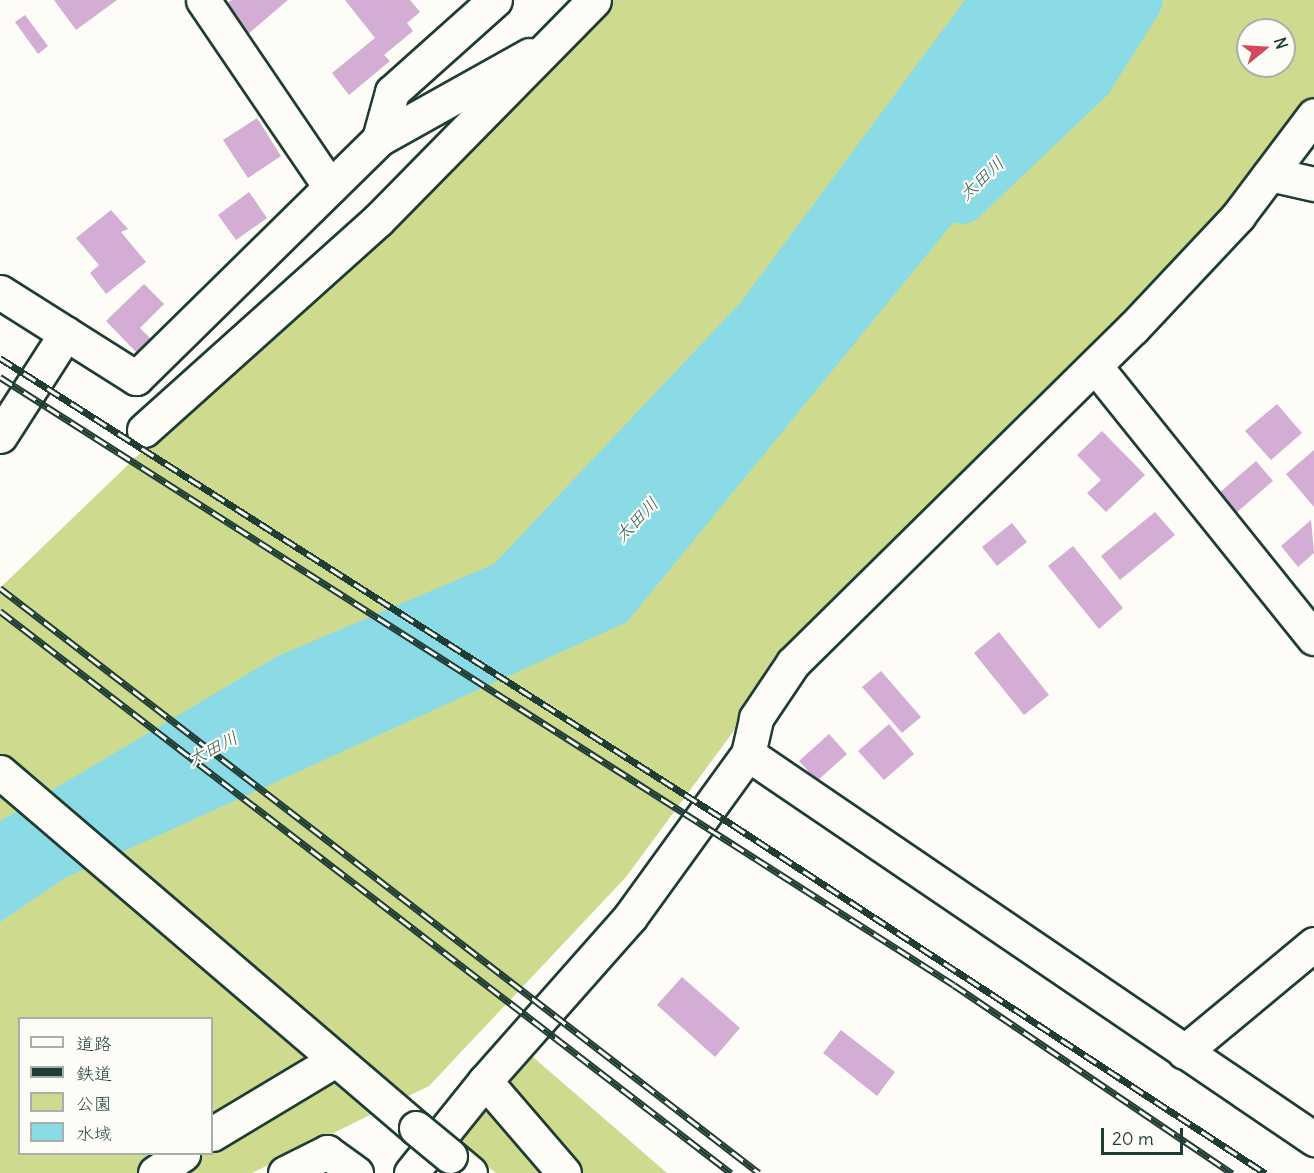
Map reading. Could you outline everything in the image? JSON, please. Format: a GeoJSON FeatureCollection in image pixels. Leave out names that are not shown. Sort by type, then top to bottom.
{"type":"FeatureCollection","features":[{"type":"Feature","properties":{"kind":"street"},"geometry":{"type":"LineString","coordinates":[[203,0],[330,187]]}},
{"type":"Feature","properties":{"kind":"street"},"geometry":{"type":"LineString","coordinates":[[379,139],[392,92],[495,0]]}},
{"type":"Feature","properties":{"kind":"street"},"geometry":{"type":"LineString","coordinates":[[144,430],[378,220],[594,0]]}},
{"type":"Feature","properties":{"kind":"street"},"geometry":{"type":"LineString","coordinates":[[0,292],[135,378],[379,139],[440,100],[549,46]]}},
{"type":"Feature","properties":{"kind":"street"},"geometry":{"type":"LineString","coordinates":[[411,1173],[485,1081],[630,917],[748,754],[756,718],[793,663],[1095,366],[1238,216],[1314,115]]}},
{"type":"Feature","properties":{"kind":"street"},"geometry":{"type":"LineString","coordinates":[[1270,174],[1314,184]]}},
{"type":"Feature","properties":{"kind":"street"},"geometry":{"type":"LineString","coordinates":[[0,436],[66,333]]}},
{"type":"Feature","properties":{"kind":"street"},"geometry":{"type":"LineString","coordinates":[[1095,366],[1314,638]]}},
{"type":"Feature","properties":{"kind":"street"},"geometry":{"type":"LineString","coordinates":[[748,754],[1314,1139]]}},
{"type":"Feature","properties":{"kind":"street"},"geometry":{"type":"LineString","coordinates":[[0,772],[460,1165]]}},
{"type":"Feature","properties":{"kind":"street"},"geometry":{"type":"LineString","coordinates":[[1184,1052],[1314,944]]}},
{"type":"Feature","properties":{"kind":"street"},"geometry":{"type":"LineString","coordinates":[[213,1133],[331,1057]]}},
{"type":"Feature","properties":{"kind":"street"},"geometry":{"type":"LineString","coordinates":[[485,1081],[564,1173]]}},
{"type":"Feature","properties":{"kind":"street"},"geometry":{"type":"LineString","coordinates":[[285,1173],[327,1152],[356,1173]]}},
{"type":"Feature","properties":{"kind":"street"},"geometry":{"type":"LineString","coordinates":[[155,1173],[182,1155]]}},
{"type":"Feature","properties":{"kind":"green space"},"geometry":{"type":"Polygon","coordinates":[[[611,0],[1314,0],[1314,105],[1181,278],[809,629],[626,877],[429,1086],[252,1173],[0,1173],[0,588],[611,0]]]}},
{"type":"Feature","properties":{"kind":"green space"},"geometry":{"type":"Polygon","coordinates":[[[526,1051],[667,1173],[496,1173],[452,1138],[526,1051]]]}},
{"type":"Feature","properties":{"kind":"water"},"geometry":{"type":"Polygon","coordinates":[[[965,0],[1135,0],[627,622],[65,878],[0,922],[0,821],[278,656],[494,564],[741,302],[965,0]]]}},
{"type":"Feature","properties":{"kind":"building"},"geometry":{"type":"Polygon","coordinates":[[[54,0],[117,0],[76,30],[54,0]]]}},
{"type":"Feature","properties":{"kind":"building"},"geometry":{"type":"Polygon","coordinates":[[[232,0],[288,0],[248,34],[227,3],[232,0]]]}},
{"type":"Feature","properties":{"kind":"building"},"geometry":{"type":"Polygon","coordinates":[[[345,0],[410,0],[420,12],[407,23],[413,31],[384,55],[390,61],[349,95],[332,73],[375,38],[345,0]]]}},
{"type":"Feature","properties":{"kind":"building"},"geometry":{"type":"Polygon","coordinates":[[[25,15],[48,46],[38,54],[15,22],[25,15]]]}},
{"type":"Feature","properties":{"kind":"building"},"geometry":{"type":"Polygon","coordinates":[[[257,118],[281,156],[248,178],[223,140],[257,118]]]}},
{"type":"Feature","properties":{"kind":"building"},"geometry":{"type":"Polygon","coordinates":[[[249,192],[267,218],[236,240],[218,215],[249,192]]]}},
{"type":"Feature","properties":{"kind":"building"},"geometry":{"type":"Polygon","coordinates":[[[111,210],[128,229],[121,232],[146,262],[106,294],[90,273],[99,265],[76,238],[111,210]]]}},
{"type":"Feature","properties":{"kind":"building"},"geometry":{"type":"Polygon","coordinates":[[[144,284],[164,304],[140,328],[151,339],[137,353],[106,321],[144,284]]]}},
{"type":"Feature","properties":{"kind":"building"},"geometry":{"type":"Polygon","coordinates":[[[1277,404],[1302,433],[1271,460],[1245,431],[1277,404]]]}},
{"type":"Feature","properties":{"kind":"building"},"geometry":{"type":"Polygon","coordinates":[[[1102,431],[1145,475],[1106,512],[1087,493],[1101,480],[1077,455],[1102,431]]]}},
{"type":"Feature","properties":{"kind":"building"},"geometry":{"type":"Polygon","coordinates":[[[1314,450],[1314,507],[1286,474],[1314,450]]]}},
{"type":"Feature","properties":{"kind":"building"},"geometry":{"type":"Polygon","coordinates":[[[1256,461],[1273,481],[1236,513],[1219,493],[1256,461]]]}},
{"type":"Feature","properties":{"kind":"building"},"geometry":{"type":"Polygon","coordinates":[[[1155,512],[1175,535],[1120,580],[1101,556],[1155,512]]]}},
{"type":"Feature","properties":{"kind":"building"},"geometry":{"type":"Polygon","coordinates":[[[1311,520],[1314,553],[1298,567],[1281,546],[1311,520]]]}},
{"type":"Feature","properties":{"kind":"building"},"geometry":{"type":"Polygon","coordinates":[[[1012,523],[1027,542],[997,566],[982,547],[1012,523]]]}},
{"type":"Feature","properties":{"kind":"building"},"geometry":{"type":"Polygon","coordinates":[[[1073,546],[1123,608],[1099,629],[1048,566],[1073,546]]]}},
{"type":"Feature","properties":{"kind":"building"},"geometry":{"type":"Polygon","coordinates":[[[999,632],[1049,695],[1024,715],[974,653],[999,632]]]}},
{"type":"Feature","properties":{"kind":"building"},"geometry":{"type":"Polygon","coordinates":[[[881,671],[921,717],[902,733],[862,687],[881,671]]]}},
{"type":"Feature","properties":{"kind":"building"},"geometry":{"type":"Polygon","coordinates":[[[889,724],[914,754],[884,780],[858,751],[889,724]]]}},
{"type":"Feature","properties":{"kind":"building"},"geometry":{"type":"Polygon","coordinates":[[[829,734],[847,754],[817,781],[799,761],[829,734]]]}},
{"type":"Feature","properties":{"kind":"building"},"geometry":{"type":"Polygon","coordinates":[[[682,977],[740,1028],[715,1057],[657,1005],[682,977]]]}},
{"type":"Feature","properties":{"kind":"building"},"geometry":{"type":"Polygon","coordinates":[[[841,1030],[895,1072],[877,1096],[823,1053],[841,1030]]]}},
{"type":"Feature","properties":{"kind":"waterway","name":"太田川"},"geometry":{"type":"LineString","coordinates":[[962,199],[1089,78],[1138,0]]}},
{"type":"Feature","properties":{"kind":"railway"},"geometry":{"type":"LineString","coordinates":[[0,358],[733,825],[1265,1173]]}},
{"type":"Feature","properties":{"kind":"railway"},"geometry":{"type":"LineString","coordinates":[[0,377],[954,985],[1232,1173]]}},
{"type":"Feature","properties":{"kind":"railway"},"geometry":{"type":"LineString","coordinates":[[0,588],[759,1173]]}},
{"type":"Feature","properties":{"kind":"railway"},"geometry":{"type":"LineString","coordinates":[[0,611],[731,1173]]}}]}
